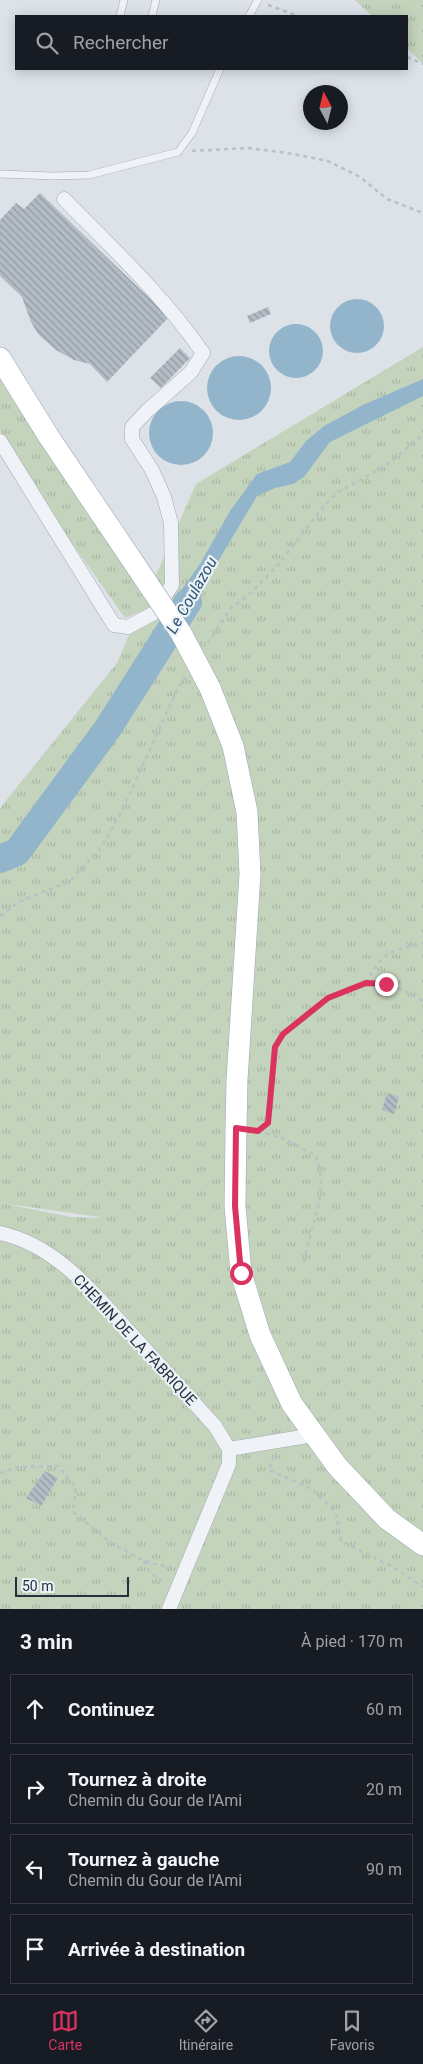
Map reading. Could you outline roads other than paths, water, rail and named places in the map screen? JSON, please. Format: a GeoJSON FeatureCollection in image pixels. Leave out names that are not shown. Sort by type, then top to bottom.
{"type":"FeatureCollection","features":[{"type":"Feature","properties":{"kind":"main road"},"geometry":{"type":"LineString","coordinates":[[0,358],[49,437],[181,633],[210,688],[234,746],[247,812],[250,874],[237,1070],[235,1206],[241,1273],[260,1335],[292,1404],[337,1466],[387,1519],[423,1545]]}},
{"type":"Feature","properties":{"kind":"street"},"geometry":{"type":"LineString","coordinates":[[0,441],[114,625],[128,627],[154,613],[172,585],[171,522],[164,497],[152,470],[132,439],[132,427],[191,372],[203,353],[185,327],[149,284],[64,200]]}},
{"type":"Feature","properties":{"kind":"street","name":"CHEMIN DE LA FABRIQUE"},"geometry":{"type":"LineString","coordinates":[[0,1232],[38,1248],[64,1265],[88,1287],[215,1426],[229,1449]]}},
{"type":"Feature","properties":{"kind":"street"},"geometry":{"type":"LineString","coordinates":[[169,1609],[230,1464],[229,1449],[314,1435]]}},
{"type":"Feature","properties":{"kind":"lane"},"geometry":{"type":"LineString","coordinates":[[120,15],[124,0]]}},
{"type":"Feature","properties":{"kind":"lane"},"geometry":{"type":"LineString","coordinates":[[152,15],[156,0]]}},
{"type":"Feature","properties":{"kind":"lane"},"geometry":{"type":"LineString","coordinates":[[250,15],[258,1]]}},
{"type":"Feature","properties":{"kind":"lane"},"geometry":{"type":"LineString","coordinates":[[0,174],[89,176],[178,152],[192,133],[220,70]]}},
{"type":"Feature","properties":{"kind":"water"},"geometry":{"type":"Polygon","coordinates":[[[357,299],[367,301],[376,307],[382,316],[384,326],[382,336],[376,345],[367,351],[357,353],[347,351],[338,345],[332,336],[330,326],[332,316],[338,307],[347,301],[357,299]]]}},
{"type":"Feature","properties":{"kind":"water"},"geometry":{"type":"Polygon","coordinates":[[[296,324],[306,326],[315,332],[321,341],[323,351],[321,361],[315,370],[306,376],[296,378],[286,376],[277,370],[271,361],[269,351],[271,341],[277,332],[286,326],[296,324]]]}},
{"type":"Feature","properties":{"kind":"water"},"geometry":{"type":"Polygon","coordinates":[[[239,356],[257,362],[265,370],[271,388],[265,406],[257,414],[239,420],[221,414],[213,406],[207,388],[213,370],[221,362],[239,356]]]}},
{"type":"Feature","properties":{"kind":"water"},"geometry":{"type":"Polygon","coordinates":[[[423,379],[423,396],[330,442],[304,477],[293,484],[275,488],[257,496],[210,575],[193,615],[183,632],[171,610],[230,511],[257,474],[290,462],[306,441],[324,426],[363,405],[423,379]]]}},
{"type":"Feature","properties":{"kind":"water"},"geometry":{"type":"Polygon","coordinates":[[[181,401],[199,407],[207,415],[213,433],[207,451],[199,459],[181,465],[163,459],[155,451],[149,433],[155,415],[163,407],[181,401]]]}},
{"type":"Feature","properties":{"kind":"waterway","name":"Le Coulazou"},"geometry":{"type":"LineString","coordinates":[[0,859],[17,852],[108,728],[188,602]]}}]}
